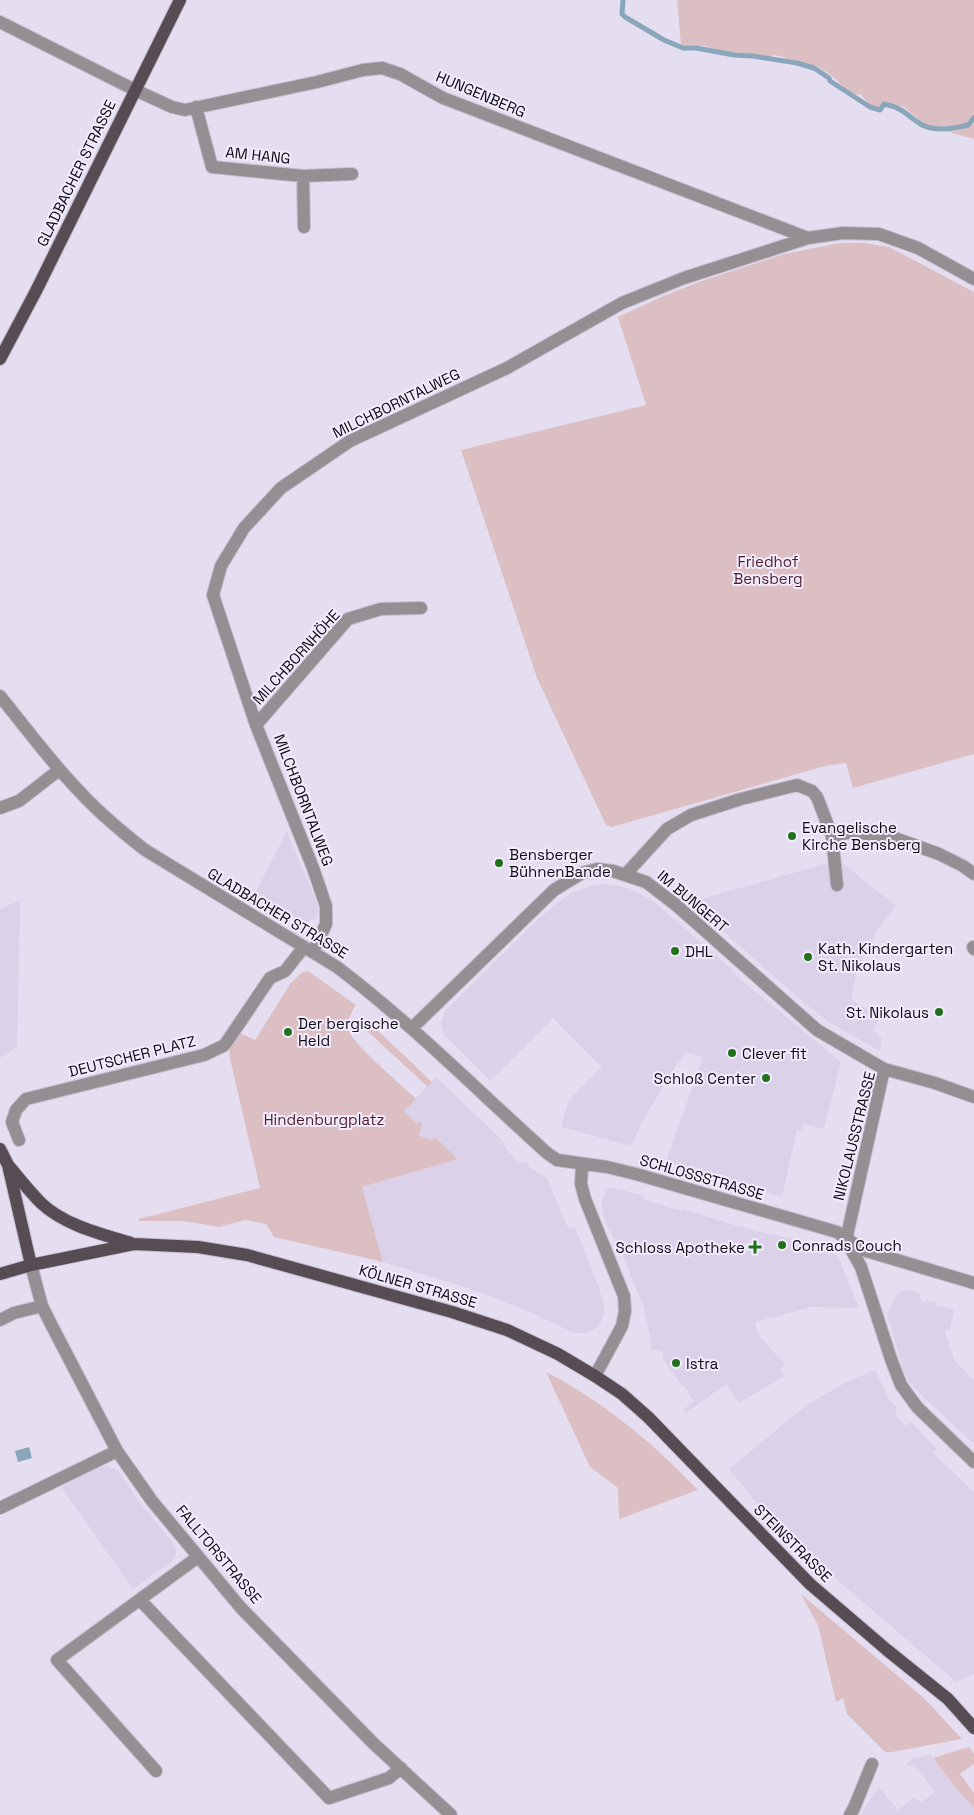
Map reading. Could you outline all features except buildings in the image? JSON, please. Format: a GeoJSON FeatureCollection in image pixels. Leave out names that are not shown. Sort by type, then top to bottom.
{"type":"FeatureCollection","features":[{"type":"Feature","properties":{"kind":"main road","name":"GLADBACHER STRASSE"},"geometry":{"type":"LineString","coordinates":[[0,359],[36,291],[180,0]]}},
{"type":"Feature","properties":{"kind":"main road"},"geometry":{"type":"LineString","coordinates":[[0,1149],[8,1165],[32,1265]]}},
{"type":"Feature","properties":{"kind":"main road"},"geometry":{"type":"LineString","coordinates":[[8,1165],[42,1204],[56,1214],[92,1231],[134,1244]]}},
{"type":"Feature","properties":{"kind":"main road","name":"KÖLNER STRASSE"},"geometry":{"type":"LineString","coordinates":[[0,1274],[32,1265],[134,1244],[198,1247],[246,1255],[452,1312],[507,1330],[558,1354],[595,1376]]}},
{"type":"Feature","properties":{"kind":"main road","name":"STEINSTRASSE"},"geometry":{"type":"LineString","coordinates":[[595,1376],[622,1394],[648,1417],[810,1584],[948,1699],[974,1728]]}},
{"type":"Feature","properties":{"kind":"street","name":"HUNGENBERG"},"geometry":{"type":"LineString","coordinates":[[0,22],[134,90],[172,107],[184,110],[317,82],[363,70],[382,68],[400,74],[443,98],[808,238]]}},
{"type":"Feature","properties":{"kind":"street","name":"AM HANG"},"geometry":{"type":"LineString","coordinates":[[196,108],[212,167],[303,176],[352,174]]}},
{"type":"Feature","properties":{"kind":"street","name":"AM HANG"},"geometry":{"type":"LineString","coordinates":[[303,176],[304,227]]}},
{"type":"Feature","properties":{"kind":"street","name":"MILCHBORNTALWEG"},"geometry":{"type":"LineString","coordinates":[[309,950],[326,924],[326,906],[313,868],[256,724],[213,595],[221,566],[244,528],[281,488],[350,442],[507,368],[622,303],[684,278],[808,238],[843,233],[879,234],[918,248],[974,279]]}},
{"type":"Feature","properties":{"kind":"street","name":"MILCHBORNHÖHE"},"geometry":{"type":"LineString","coordinates":[[256,724],[348,619],[381,608],[421,608]]}},
{"type":"Feature","properties":{"kind":"street","name":"GLADBACHER STRASSE"},"geometry":{"type":"LineString","coordinates":[[0,696],[59,770],[99,812],[145,850],[309,950],[364,986],[547,1153]]}},
{"type":"Feature","properties":{"kind":"street"},"geometry":{"type":"LineString","coordinates":[[0,808],[19,801],[59,770]]}},
{"type":"Feature","properties":{"kind":"street"},"geometry":{"type":"LineString","coordinates":[[624,875],[667,829],[691,815],[741,799],[797,785],[812,791],[817,797],[832,836],[837,885]]}},
{"type":"Feature","properties":{"kind":"street"},"geometry":{"type":"LineString","coordinates":[[832,836],[852,832],[892,837],[939,854],[974,874]]}},
{"type":"Feature","properties":{"kind":"street","name":"IM BUNGERT"},"geometry":{"type":"LineString","coordinates":[[412,1028],[561,886],[582,873],[597,869],[646,882],[676,905],[817,1030],[884,1069]]}},
{"type":"Feature","properties":{"kind":"street","name":"DEUTSCHER PLATZ"},"geometry":{"type":"LineString","coordinates":[[19,1140],[12,1122],[16,1110],[26,1098],[204,1056],[223,1046],[270,978],[285,971],[309,950]]}},
{"type":"Feature","properties":{"kind":"street","name":"NIKOLAUSSTRASSE"},"geometry":{"type":"LineString","coordinates":[[846,1240],[884,1069],[935,1083],[974,1097]]}},
{"type":"Feature","properties":{"kind":"street","name":"SCHLOSSSTRASSE"},"geometry":{"type":"LineString","coordinates":[[547,1153],[556,1160],[607,1167],[636,1174],[836,1232],[863,1250],[974,1283]]}},
{"type":"Feature","properties":{"kind":"street"},"geometry":{"type":"LineString","coordinates":[[582,1164],[582,1184],[585,1199],[624,1296],[625,1312],[622,1326],[595,1376]]}},
{"type":"Feature","properties":{"kind":"street"},"geometry":{"type":"LineString","coordinates":[[846,1240],[861,1267],[901,1384],[917,1407],[974,1462]]}},
{"type":"Feature","properties":{"kind":"street","name":"FALLTORSTRASSE"},"geometry":{"type":"LineString","coordinates":[[32,1265],[42,1306],[117,1451],[152,1501],[242,1608],[373,1743],[451,1815]]}},
{"type":"Feature","properties":{"kind":"street"},"geometry":{"type":"LineString","coordinates":[[0,1320],[14,1313],[42,1306]]}},
{"type":"Feature","properties":{"kind":"street"},"geometry":{"type":"LineString","coordinates":[[0,1508],[117,1451]]}},
{"type":"Feature","properties":{"kind":"street"},"geometry":{"type":"LineString","coordinates":[[156,1771],[57,1660],[198,1557]]}},
{"type":"Feature","properties":{"kind":"street"},"geometry":{"type":"LineString","coordinates":[[140,1600],[329,1798],[389,1778],[401,1768]]}},
{"type":"Feature","properties":{"kind":"street"},"geometry":{"type":"LineString","coordinates":[[850,1815],[872,1764]]}},
{"type":"Feature","properties":{"kind":"shaded area"},"geometry":{"type":"Polygon","coordinates":[[[287,831],[318,906],[318,918],[306,922],[253,897],[287,831]]]}},
{"type":"Feature","properties":{"kind":"shaded area","name":"Kath. Kindergarten St. Nikolaus"},"geometry":{"type":"Polygon","coordinates":[[[835,857],[896,906],[877,931],[857,969],[851,999],[880,1018],[873,1030],[882,1039],[880,1051],[832,1024],[803,1002],[690,902],[825,864],[835,857]]]}},
{"type":"Feature","properties":{"kind":"shaded area"},"geometry":{"type":"Polygon","coordinates":[[[607,884],[631,889],[654,902],[736,973],[735,975],[841,1062],[824,1129],[803,1124],[801,1131],[797,1130],[782,1196],[666,1161],[703,1057],[686,1052],[664,1083],[631,1146],[561,1127],[569,1100],[602,1067],[553,1018],[490,1081],[444,1035],[441,1023],[445,1011],[538,919],[570,893],[594,885],[607,884]]]}},
{"type":"Feature","properties":{"kind":"shaded area"},"geometry":{"type":"Polygon","coordinates":[[[20,900],[17,1047],[0,1058],[0,909],[20,900]]]}},
{"type":"Feature","properties":{"kind":"shaded area"},"geometry":{"type":"Polygon","coordinates":[[[436,1077],[500,1138],[518,1164],[526,1161],[530,1168],[547,1178],[568,1228],[575,1227],[604,1304],[604,1315],[600,1324],[593,1330],[583,1333],[572,1332],[525,1310],[468,1288],[383,1262],[362,1187],[458,1159],[435,1137],[432,1140],[419,1136],[417,1124],[404,1111],[436,1077]]]}},
{"type":"Feature","properties":{"kind":"shaded area"},"geometry":{"type":"Polygon","coordinates":[[[611,1187],[645,1196],[644,1200],[682,1211],[683,1209],[741,1227],[822,1246],[838,1256],[859,1308],[811,1307],[755,1322],[758,1334],[785,1365],[780,1369],[785,1376],[739,1403],[726,1384],[686,1413],[684,1409],[694,1401],[663,1359],[662,1351],[651,1350],[650,1335],[643,1306],[622,1254],[605,1222],[602,1202],[607,1189],[611,1187]]]}},
{"type":"Feature","properties":{"kind":"shaded area"},"geometry":{"type":"Polygon","coordinates":[[[905,1290],[919,1293],[922,1302],[926,1303],[926,1300],[936,1302],[935,1305],[954,1310],[950,1330],[945,1332],[955,1361],[974,1380],[974,1444],[908,1381],[887,1314],[897,1295],[905,1290]]]}},
{"type":"Feature","properties":{"kind":"shaded area"},"geometry":{"type":"Polygon","coordinates":[[[875,1370],[890,1401],[897,1408],[895,1414],[906,1426],[911,1422],[937,1449],[933,1453],[974,1492],[974,1674],[956,1682],[815,1561],[755,1501],[729,1469],[808,1404],[842,1384],[875,1370]]]}},
{"type":"Feature","properties":{"kind":"shaded area"},"geometry":{"type":"Polygon","coordinates":[[[107,1466],[116,1469],[120,1473],[137,1499],[176,1549],[176,1555],[171,1562],[133,1589],[61,1487],[97,1468],[107,1466]]]}},
{"type":"Feature","properties":{"kind":"shaded area"},"geometry":{"type":"Polygon","coordinates":[[[931,1755],[960,1793],[974,1807],[974,1815],[860,1815],[879,1787],[898,1810],[915,1797],[921,1803],[935,1792],[917,1768],[906,1765],[912,1759],[931,1755]]]}},
{"type":"Feature","properties":{"kind":"green space"},"geometry":{"type":"Polygon","coordinates":[[[677,0],[974,0],[974,116],[968,121],[966,126],[945,126],[933,129],[921,122],[904,107],[884,103],[879,108],[868,103],[861,94],[852,95],[831,75],[816,66],[775,55],[767,57],[730,54],[705,46],[681,45],[677,0]]]}},
{"type":"Feature","properties":{"kind":"green space"},"geometry":{"type":"Polygon","coordinates":[[[974,122],[974,139],[945,131],[960,130],[974,122]]]}},
{"type":"Feature","properties":{"kind":"green space","name":"Friedhof Bensberg"},"geometry":{"type":"Polygon","coordinates":[[[840,243],[864,243],[889,247],[974,292],[974,754],[853,788],[846,763],[825,766],[612,827],[606,825],[537,678],[461,450],[646,405],[618,317],[699,282],[784,254],[840,243]]]}},
{"type":"Feature","properties":{"kind":"green space","name":"Hindenburgplatz"},"geometry":{"type":"Polygon","coordinates":[[[308,971],[356,1005],[348,1024],[349,1031],[360,1046],[416,1099],[404,1111],[417,1124],[419,1122],[422,1124],[419,1136],[432,1140],[435,1137],[458,1159],[362,1187],[383,1262],[274,1237],[266,1224],[245,1220],[219,1227],[184,1221],[139,1221],[139,1219],[260,1188],[229,1049],[240,1033],[255,1040],[291,983],[301,973],[308,971]]]}},
{"type":"Feature","properties":{"kind":"green space"},"geometry":{"type":"Polygon","coordinates":[[[364,1021],[374,1027],[432,1082],[428,1087],[365,1029],[364,1021]]]}},
{"type":"Feature","properties":{"kind":"green space"},"geometry":{"type":"Polygon","coordinates":[[[546,1372],[608,1410],[664,1456],[698,1490],[619,1519],[618,1488],[590,1467],[546,1372]]]}},
{"type":"Feature","properties":{"kind":"green space"},"geometry":{"type":"Polygon","coordinates":[[[801,1594],[925,1699],[962,1739],[885,1752],[847,1714],[843,1698],[836,1702],[818,1625],[801,1594]]]}},
{"type":"Feature","properties":{"kind":"green space"},"geometry":{"type":"Polygon","coordinates":[[[969,1747],[974,1754],[974,1764],[960,1774],[974,1793],[974,1807],[960,1793],[933,1758],[969,1747]]]}},
{"type":"Feature","properties":{"kind":"water"},"geometry":{"type":"Polygon","coordinates":[[[29,1447],[32,1458],[18,1462],[15,1451],[29,1447]]]}},
{"type":"Feature","properties":{"kind":"waterway"},"geometry":{"type":"LineString","coordinates":[[623,0],[622,14],[625,17],[664,40],[683,48],[753,56],[797,63],[814,68],[829,78],[830,81],[870,107],[880,110],[884,104],[891,106],[901,110],[927,127],[939,129],[956,128],[968,125],[974,118]]}},
{"type":"Feature","properties":{"kind":"place","name":"Evangelische Kirche Bensberg"},"geometry":{"type":"Point","coordinates":[792,836]}},
{"type":"Feature","properties":{"kind":"place","name":"Bensberger BühnenBande"},"geometry":{"type":"Point","coordinates":[499,863]}},
{"type":"Feature","properties":{"kind":"place","name":"DHL"},"geometry":{"type":"Point","coordinates":[675,951]}},
{"type":"Feature","properties":{"kind":"place","name":"Kath. Kindergarten St. Nikolaus"},"geometry":{"type":"Point","coordinates":[808,957]}},
{"type":"Feature","properties":{"kind":"place","name":"St. Nikolaus"},"geometry":{"type":"Point","coordinates":[939,1012]}},
{"type":"Feature","properties":{"kind":"place","name":"Der bergische Held"},"geometry":{"type":"Point","coordinates":[288,1032]}},
{"type":"Feature","properties":{"kind":"place","name":"Clever fit"},"geometry":{"type":"Point","coordinates":[732,1053]}},
{"type":"Feature","properties":{"kind":"place","name":"Schloß Center"},"geometry":{"type":"Point","coordinates":[766,1078]}},
{"type":"Feature","properties":{"kind":"place","name":"Conrads Couch"},"geometry":{"type":"Point","coordinates":[782,1245]}},
{"type":"Feature","properties":{"kind":"place","name":"Schloss Apotheke"},"geometry":{"type":"Point","coordinates":[755,1247]}},
{"type":"Feature","properties":{"kind":"place","name":"Istra"},"geometry":{"type":"Point","coordinates":[676,1363]}}]}
